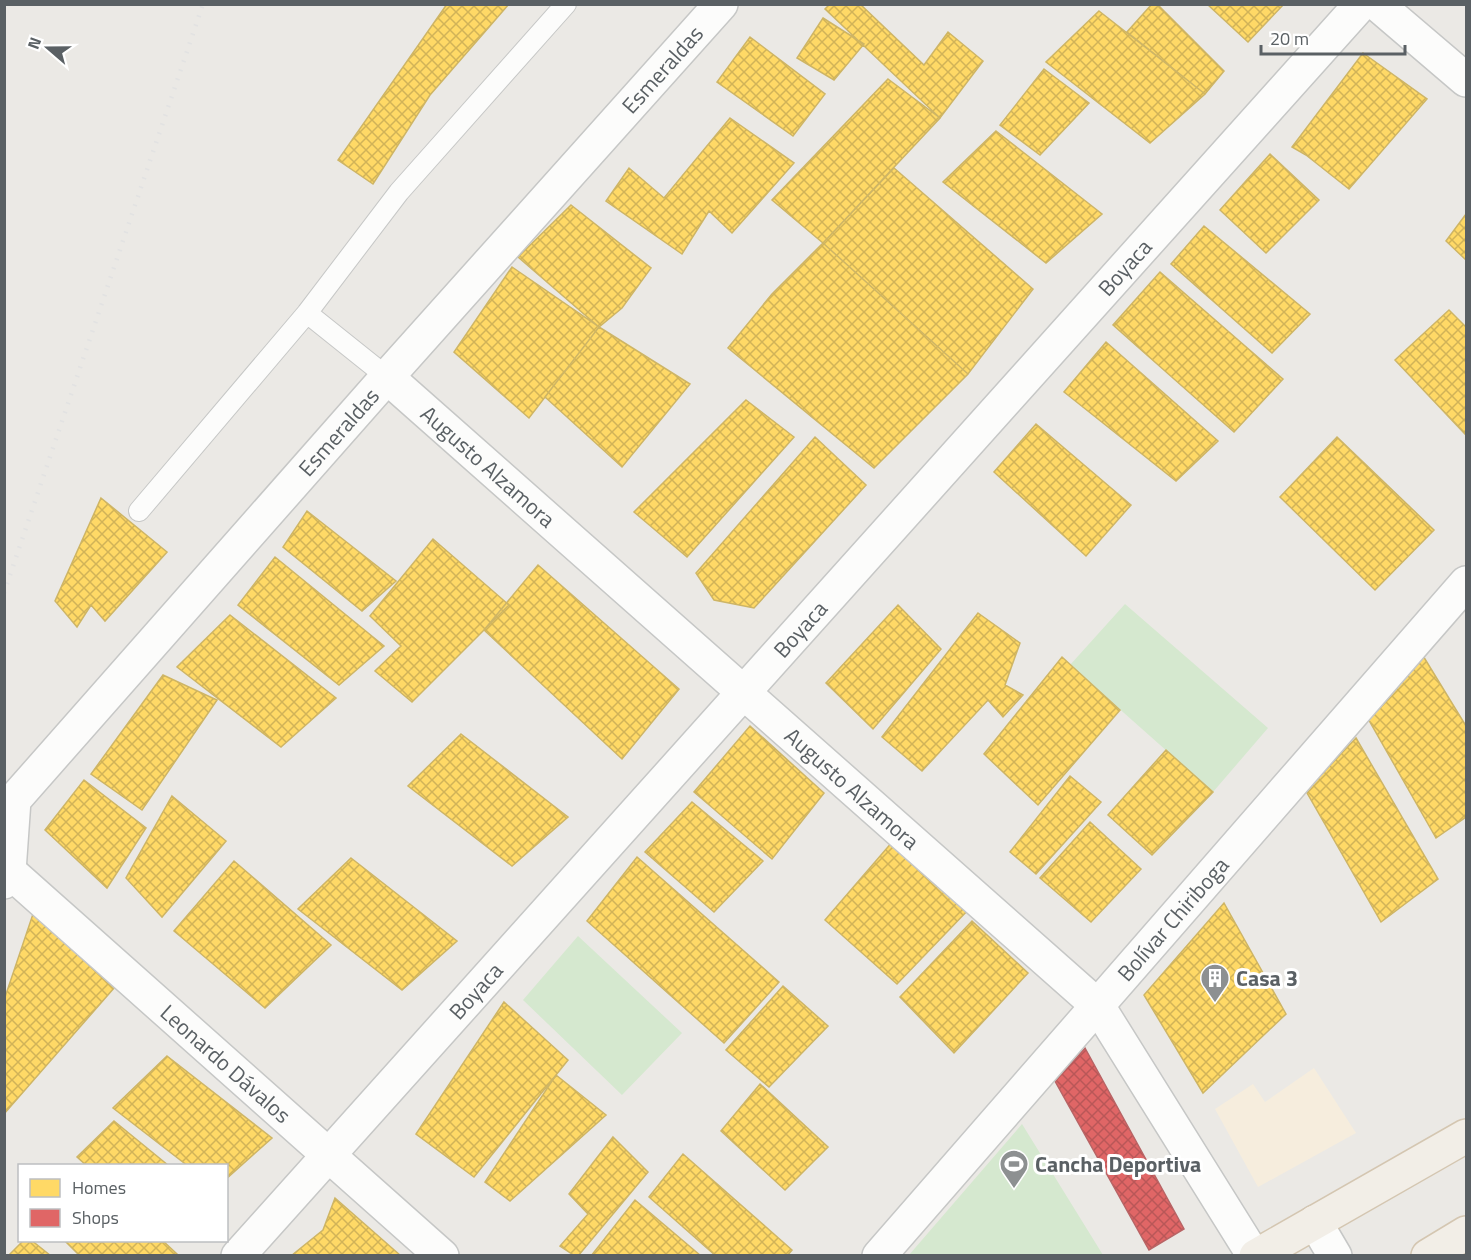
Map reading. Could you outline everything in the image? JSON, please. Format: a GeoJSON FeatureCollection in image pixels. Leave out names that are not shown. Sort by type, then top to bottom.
{"type":"FeatureCollection","features":[{"type":"Feature","properties":{"kind":"main road"},"geometry":{"type":"LineString","coordinates":[[1255,1256],[1467,1136]]}},
{"type":"Feature","properties":{"kind":"main road"},"geometry":{"type":"LineString","coordinates":[[1428,1256],[1467,1233]]}},
{"type":"Feature","properties":{"kind":"street","name":"Esmeraldas"},"geometry":{"type":"LineString","coordinates":[[7,876],[14,800],[387,377],[721,4]]}},
{"type":"Feature","properties":{"kind":"street","name":"Boyaca"},"geometry":{"type":"LineString","coordinates":[[238,1256],[1361,4]]}},
{"type":"Feature","properties":{"kind":"street"},"geometry":{"type":"LineString","coordinates":[[1377,4],[1467,80]]}},
{"type":"Feature","properties":{"kind":"street","name":"Augusto Alzamora"},"geometry":{"type":"LineString","coordinates":[[387,377],[1098,1006],[1255,1256]]}},
{"type":"Feature","properties":{"kind":"street","name":"Bolívar Chiriboga"},"geometry":{"type":"LineString","coordinates":[[879,1256],[1467,583]]}},
{"type":"Feature","properties":{"kind":"street","name":"Leonardo Dávalos"},"geometry":{"type":"LineString","coordinates":[[7,876],[442,1256]]}},
{"type":"Feature","properties":{"kind":"street"},"geometry":{"type":"LineString","coordinates":[[1315,1222],[1335,1256]]}},
{"type":"Feature","properties":{"kind":"lane"},"geometry":{"type":"LineString","coordinates":[[139,511],[307,313],[399,192],[566,4]]}},
{"type":"Feature","properties":{"kind":"lane"},"geometry":{"type":"LineString","coordinates":[[307,313],[387,377]]}},
{"type":"Feature","properties":{"kind":"shaded area"},"geometry":{"type":"Polygon","coordinates":[[[1314,1068],[1356,1133],[1258,1187],[1215,1109],[1253,1084],[1265,1102],[1314,1068]]]}},
{"type":"Feature","properties":{"kind":"green space"},"geometry":{"type":"Polygon","coordinates":[[[1125,604],[1268,728],[1213,792],[1070,665],[1125,604]]]}},
{"type":"Feature","properties":{"kind":"green space"},"geometry":{"type":"Polygon","coordinates":[[[578,936],[682,1033],[622,1095],[523,1000],[578,936]]]}},
{"type":"Feature","properties":{"kind":"green space","name":"Cancha Deportiva"},"geometry":{"type":"Polygon","coordinates":[[[1022,1124],[1103,1255],[909,1255],[1022,1124]]]}},
{"type":"Feature","properties":{"kind":"building: Homes"},"geometry":{"type":"Polygon","coordinates":[[[447,4],[509,4],[430,95],[373,184],[338,160],[447,4]]]}},
{"type":"Feature","properties":{"kind":"building: Homes"},"geometry":{"type":"Polygon","coordinates":[[[830,4],[860,4],[924,65],[948,32],[983,61],[940,118],[825,9],[830,4]]]}},
{"type":"Feature","properties":{"kind":"building: Homes"},"geometry":{"type":"Polygon","coordinates":[[[1152,4],[1157,4],[1224,71],[1205,94],[1127,32],[1152,4]]]}},
{"type":"Feature","properties":{"kind":"building: Homes"},"geometry":{"type":"Polygon","coordinates":[[[1207,4],[1284,4],[1248,42],[1207,4]]]}},
{"type":"Feature","properties":{"kind":"building: Homes"},"geometry":{"type":"Polygon","coordinates":[[[1099,11],[1205,94],[1150,143],[1046,62],[1099,11]]]}},
{"type":"Feature","properties":{"kind":"building: Homes"},"geometry":{"type":"Polygon","coordinates":[[[823,18],[864,44],[834,80],[797,58],[823,18]]]}},
{"type":"Feature","properties":{"kind":"building: Homes"},"geometry":{"type":"Polygon","coordinates":[[[750,37],[825,94],[793,136],[717,82],[750,37]]]}},
{"type":"Feature","properties":{"kind":"building: Homes"},"geometry":{"type":"Polygon","coordinates":[[[1363,53],[1427,99],[1349,189],[1306,155],[1292,147],[1363,53]]]}},
{"type":"Feature","properties":{"kind":"building: Homes"},"geometry":{"type":"Polygon","coordinates":[[[1044,69],[1089,103],[1040,155],[1000,125],[1044,69]]]}},
{"type":"Feature","properties":{"kind":"building: Homes"},"geometry":{"type":"Polygon","coordinates":[[[888,79],[940,118],[823,243],[772,200],[888,79]]]}},
{"type":"Feature","properties":{"kind":"building: Homes"},"geometry":{"type":"Polygon","coordinates":[[[730,118],[794,163],[732,233],[709,211],[682,254],[606,201],[629,168],[664,198],[730,118]]]}},
{"type":"Feature","properties":{"kind":"building: Homes"},"geometry":{"type":"Polygon","coordinates":[[[996,131],[1102,214],[1046,263],[943,182],[996,131]]]}},
{"type":"Feature","properties":{"kind":"building: Homes"},"geometry":{"type":"Polygon","coordinates":[[[1270,154],[1319,200],[1266,253],[1220,210],[1270,154]]]}},
{"type":"Feature","properties":{"kind":"building: Homes"},"geometry":{"type":"Polygon","coordinates":[[[894,168],[1033,289],[968,374],[823,243],[894,168]]]}},
{"type":"Feature","properties":{"kind":"building: Homes"},"geometry":{"type":"Polygon","coordinates":[[[571,205],[651,268],[622,308],[599,327],[518,257],[571,205]]]}},
{"type":"Feature","properties":{"kind":"building: Homes"},"geometry":{"type":"Polygon","coordinates":[[[1466,214],[1466,260],[1446,241],[1466,214]]]}},
{"type":"Feature","properties":{"kind":"building: Homes"},"geometry":{"type":"Polygon","coordinates":[[[1204,226],[1310,314],[1272,353],[1171,264],[1204,226]]]}},
{"type":"Feature","properties":{"kind":"building: Homes"},"geometry":{"type":"Polygon","coordinates":[[[823,243],[968,374],[874,468],[728,348],[772,294],[823,243]]]}},
{"type":"Feature","properties":{"kind":"building: Homes"},"geometry":{"type":"Polygon","coordinates":[[[512,267],[599,327],[529,418],[454,352],[512,267]]]}},
{"type":"Feature","properties":{"kind":"building: Homes"},"geometry":{"type":"Polygon","coordinates":[[[1160,272],[1283,379],[1234,432],[1113,325],[1160,272]]]}},
{"type":"Feature","properties":{"kind":"building: Homes"},"geometry":{"type":"Polygon","coordinates":[[[1449,310],[1466,327],[1466,435],[1395,360],[1449,310]]]}},
{"type":"Feature","properties":{"kind":"building: Homes"},"geometry":{"type":"Polygon","coordinates":[[[599,327],[690,384],[622,467],[545,397],[599,327]]]}},
{"type":"Feature","properties":{"kind":"building: Homes"},"geometry":{"type":"Polygon","coordinates":[[[1106,342],[1218,441],[1176,481],[1064,392],[1106,342]]]}},
{"type":"Feature","properties":{"kind":"building: Homes"},"geometry":{"type":"Polygon","coordinates":[[[746,400],[794,437],[687,557],[634,512],[746,400]]]}},
{"type":"Feature","properties":{"kind":"building: Homes"},"geometry":{"type":"Polygon","coordinates":[[[1036,424],[1131,505],[1086,556],[994,472],[1036,424]]]}},
{"type":"Feature","properties":{"kind":"building: Homes"},"geometry":{"type":"Polygon","coordinates":[[[815,437],[866,485],[754,608],[714,600],[696,573],[815,437]]]}},
{"type":"Feature","properties":{"kind":"building: Homes"},"geometry":{"type":"Polygon","coordinates":[[[1337,437],[1434,530],[1375,590],[1280,497],[1337,437]]]}},
{"type":"Feature","properties":{"kind":"building: Homes"},"geometry":{"type":"Polygon","coordinates":[[[101,498],[167,552],[105,621],[91,605],[77,627],[55,601],[101,498]]]}},
{"type":"Feature","properties":{"kind":"building: Homes"},"geometry":{"type":"Polygon","coordinates":[[[307,511],[396,581],[362,611],[283,547],[307,511]]]}},
{"type":"Feature","properties":{"kind":"building: Homes"},"geometry":{"type":"Polygon","coordinates":[[[433,539],[509,605],[412,702],[375,671],[401,646],[370,616],[433,539]]]}},
{"type":"Feature","properties":{"kind":"building: Homes"},"geometry":{"type":"Polygon","coordinates":[[[275,557],[384,646],[339,685],[238,605],[275,557]]]}},
{"type":"Feature","properties":{"kind":"building: Homes"},"geometry":{"type":"Polygon","coordinates":[[[538,565],[679,689],[622,759],[484,630],[538,565]]]}},
{"type":"Feature","properties":{"kind":"building: Homes"},"geometry":{"type":"Polygon","coordinates":[[[898,605],[941,649],[873,729],[826,683],[898,605]]]}},
{"type":"Feature","properties":{"kind":"building: Homes"},"geometry":{"type":"Polygon","coordinates":[[[978,613],[1020,643],[1005,685],[1023,695],[1003,717],[988,700],[922,771],[882,737],[978,613]]]}},
{"type":"Feature","properties":{"kind":"building: Homes"},"geometry":{"type":"Polygon","coordinates":[[[230,615],[336,698],[281,747],[177,667],[230,615]]]}},
{"type":"Feature","properties":{"kind":"building: Homes"},"geometry":{"type":"Polygon","coordinates":[[[1417,646],[1466,726],[1466,817],[1436,838],[1362,708],[1417,646]]]}},
{"type":"Feature","properties":{"kind":"building: Homes"},"geometry":{"type":"Polygon","coordinates":[[[1062,657],[1120,710],[1038,805],[984,754],[1062,657]]]}},
{"type":"Feature","properties":{"kind":"building: Homes"},"geometry":{"type":"Polygon","coordinates":[[[163,675],[217,700],[142,810],[91,774],[163,675]]]}},
{"type":"Feature","properties":{"kind":"building: Homes"},"geometry":{"type":"Polygon","coordinates":[[[750,726],[824,793],[772,859],[694,792],[750,726]]]}},
{"type":"Feature","properties":{"kind":"building: Homes"},"geometry":{"type":"Polygon","coordinates":[[[461,734],[568,817],[512,866],[408,786],[461,734]]]}},
{"type":"Feature","properties":{"kind":"building: Homes"},"geometry":{"type":"Polygon","coordinates":[[[1356,738],[1438,879],[1381,922],[1306,791],[1356,738]]]}},
{"type":"Feature","properties":{"kind":"building: Homes"},"geometry":{"type":"Polygon","coordinates":[[[1166,750],[1213,792],[1152,855],[1108,815],[1166,750]]]}},
{"type":"Feature","properties":{"kind":"building: Homes"},"geometry":{"type":"Polygon","coordinates":[[[1070,776],[1101,802],[1036,874],[1010,852],[1070,776]]]}},
{"type":"Feature","properties":{"kind":"building: Homes"},"geometry":{"type":"Polygon","coordinates":[[[84,780],[146,828],[107,888],[45,830],[84,780]]]}},
{"type":"Feature","properties":{"kind":"building: Homes"},"geometry":{"type":"Polygon","coordinates":[[[172,796],[226,841],[162,917],[126,878],[172,796]]]}},
{"type":"Feature","properties":{"kind":"building: Homes"},"geometry":{"type":"Polygon","coordinates":[[[692,802],[763,861],[714,912],[645,852],[692,802]]]}},
{"type":"Feature","properties":{"kind":"building: Homes"},"geometry":{"type":"Polygon","coordinates":[[[1090,822],[1141,869],[1091,922],[1040,878],[1090,822]]]}},
{"type":"Feature","properties":{"kind":"building: Homes"},"geometry":{"type":"Polygon","coordinates":[[[893,841],[969,909],[897,984],[825,920],[893,841]]]}},
{"type":"Feature","properties":{"kind":"building: Homes"},"geometry":{"type":"Polygon","coordinates":[[[637,857],[779,982],[724,1043],[587,921],[637,857]]]}},
{"type":"Feature","properties":{"kind":"building: Homes"},"geometry":{"type":"Polygon","coordinates":[[[351,858],[457,941],[402,990],[298,909],[351,858]]]}},
{"type":"Feature","properties":{"kind":"building: Homes"},"geometry":{"type":"Polygon","coordinates":[[[234,861],[331,945],[265,1008],[174,931],[234,861]]]}},
{"type":"Feature","properties":{"kind":"building: Homes","name":"Casa 3"},"geometry":{"type":"Polygon","coordinates":[[[1224,903],[1286,1014],[1203,1093],[1144,995],[1224,903]]]}},
{"type":"Feature","properties":{"kind":"building: Homes"},"geometry":{"type":"Polygon","coordinates":[[[33,914],[114,988],[4,1114],[4,1000],[33,914]]]}},
{"type":"Feature","properties":{"kind":"building: Homes"},"geometry":{"type":"Polygon","coordinates":[[[972,921],[1028,973],[954,1053],[900,997],[972,921]]]}},
{"type":"Feature","properties":{"kind":"building: Homes"},"geometry":{"type":"Polygon","coordinates":[[[783,986],[828,1026],[769,1087],[726,1050],[783,986]]]}},
{"type":"Feature","properties":{"kind":"building: Homes"},"geometry":{"type":"Polygon","coordinates":[[[504,1002],[568,1060],[474,1177],[416,1134],[504,1002]]]}},
{"type":"Feature","properties":{"kind":"building: Homes"},"geometry":{"type":"Polygon","coordinates":[[[167,1056],[272,1138],[228,1177],[228,1164],[185,1164],[113,1108],[167,1056]]]}},
{"type":"Feature","properties":{"kind":"building: Homes"},"geometry":{"type":"Polygon","coordinates":[[[556,1075],[606,1115],[510,1201],[485,1182],[556,1075]]]}},
{"type":"Feature","properties":{"kind":"building: Homes"},"geometry":{"type":"Polygon","coordinates":[[[760,1084],[828,1147],[785,1190],[721,1131],[760,1084]]]}},
{"type":"Feature","properties":{"kind":"building: Homes"},"geometry":{"type":"Polygon","coordinates":[[[114,1121],[167,1164],[85,1164],[77,1157],[114,1121]]]}},
{"type":"Feature","properties":{"kind":"building: Homes"},"geometry":{"type":"Polygon","coordinates":[[[613,1137],[648,1172],[578,1256],[575,1256],[560,1246],[588,1214],[569,1194],[613,1137]]]}},
{"type":"Feature","properties":{"kind":"building: Homes"},"geometry":{"type":"Polygon","coordinates":[[[683,1154],[792,1250],[787,1256],[716,1256],[649,1197],[683,1154]]]}},
{"type":"Feature","properties":{"kind":"building: Homes"},"geometry":{"type":"Polygon","coordinates":[[[335,1198],[401,1256],[291,1256],[323,1230],[335,1198]]]}},
{"type":"Feature","properties":{"kind":"building: Homes"},"geometry":{"type":"Polygon","coordinates":[[[635,1200],[701,1256],[591,1256],[635,1200]]]}},
{"type":"Feature","properties":{"kind":"building: Homes"},"geometry":{"type":"Polygon","coordinates":[[[22,1242],[34,1242],[51,1256],[8,1256],[22,1242]]]}},
{"type":"Feature","properties":{"kind":"building: Homes"},"geometry":{"type":"Polygon","coordinates":[[[66,1242],[164,1242],[177,1254],[175,1256],[80,1256],[66,1242]]]}},
{"type":"Feature","properties":{"kind":"building: Shops"},"geometry":{"type":"Polygon","coordinates":[[[1085,1048],[1184,1229],[1149,1250],[1055,1081],[1085,1048]]]}},
{"type":"Feature","properties":{"kind":"railway"},"geometry":{"type":"LineString","coordinates":[[4,593],[203,4]]}},
{"type":"Feature","properties":{"kind":"place","name":"Casa 3"},"geometry":{"type":"Point","coordinates":[1215,1004]}},
{"type":"Feature","properties":{"kind":"place","name":"Cancha Deportiva"},"geometry":{"type":"Point","coordinates":[1014,1190]}}]}
